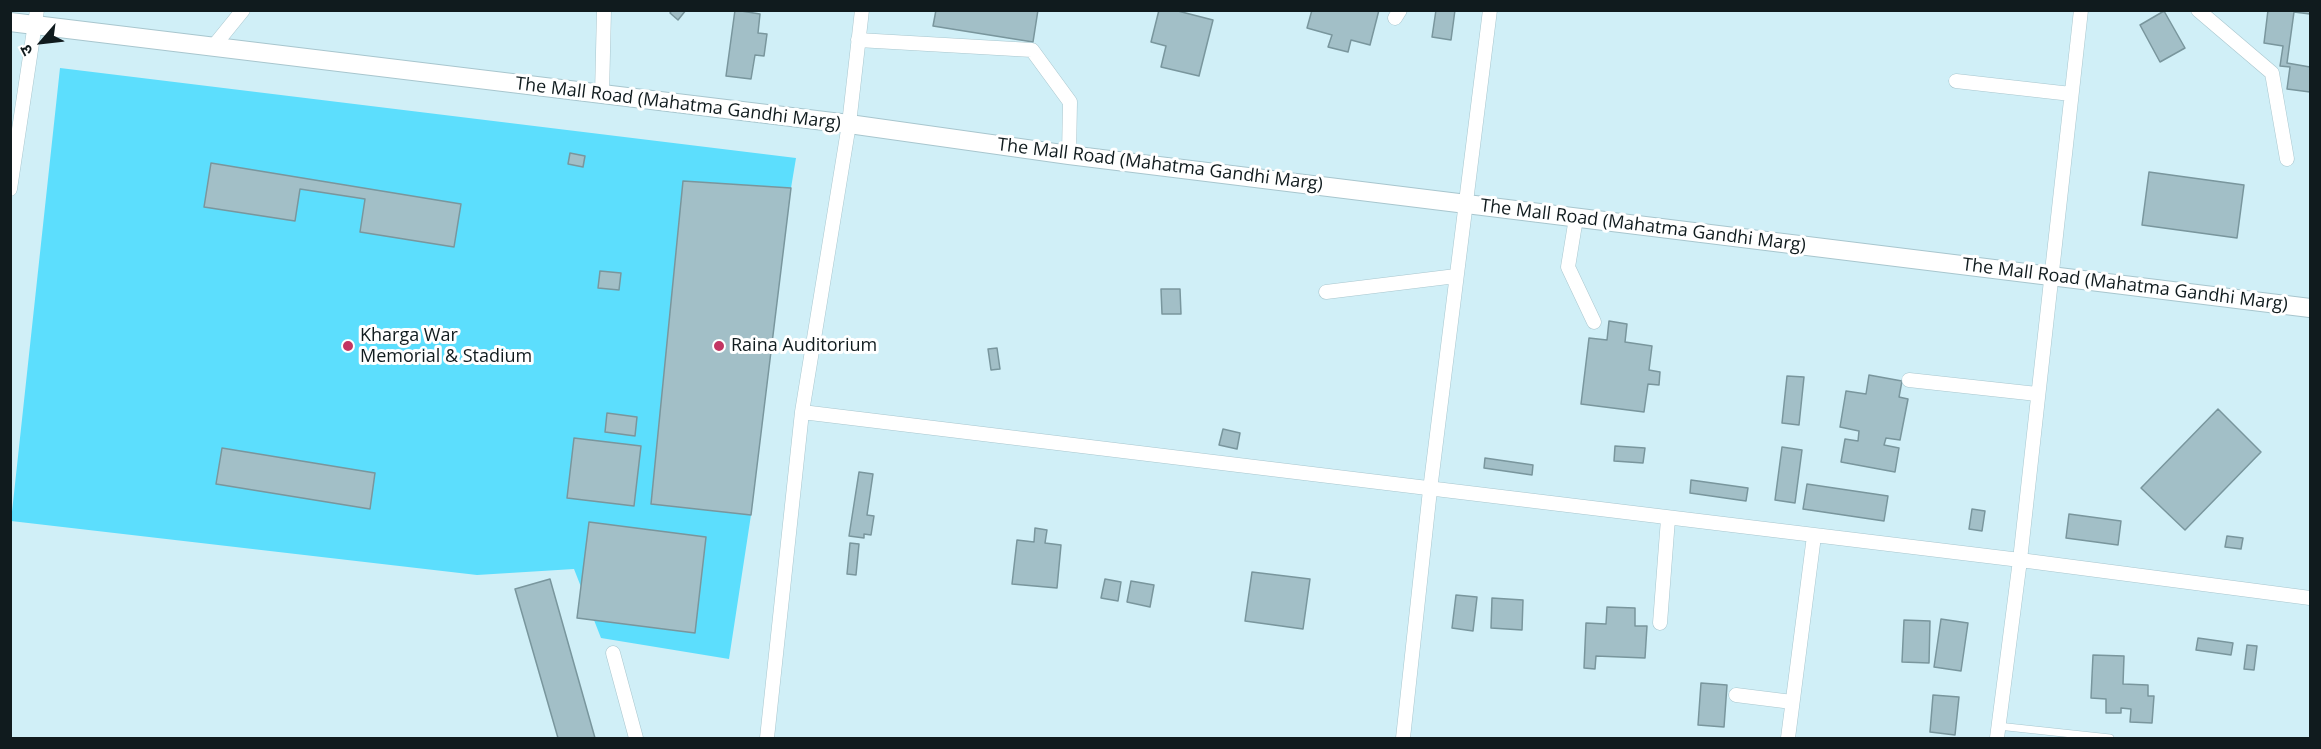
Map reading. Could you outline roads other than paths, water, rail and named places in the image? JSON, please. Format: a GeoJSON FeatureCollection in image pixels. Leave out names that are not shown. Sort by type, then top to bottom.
{"type":"FeatureCollection","features":[{"type":"Feature","properties":{"kind":"street"},"geometry":{"type":"LineString","coordinates":[[213,47],[243,10]]}},
{"type":"Feature","properties":{"kind":"street"},"geometry":{"type":"LineString","coordinates":[[602,94],[604,10]]}},
{"type":"Feature","properties":{"kind":"street"},"geometry":{"type":"LineString","coordinates":[[767,738],[802,412],[849,124],[862,10]]}},
{"type":"Feature","properties":{"kind":"street"},"geometry":{"type":"LineString","coordinates":[[1403,738],[1464,204],[1490,10]]}},
{"type":"Feature","properties":{"kind":"street"},"geometry":{"type":"LineString","coordinates":[[1998,732],[2020,560],[2081,10]]}},
{"type":"Feature","properties":{"kind":"street"},"geometry":{"type":"LineString","coordinates":[[2198,10],[2272,73],[2287,159]]}},
{"type":"Feature","properties":{"kind":"street"},"geometry":{"type":"LineString","coordinates":[[10,189],[12,162],[36,18]]}},
{"type":"Feature","properties":{"kind":"street","name":"The Mall Road (Mahatma Gandhi Marg)"},"geometry":{"type":"LineString","coordinates":[[10,22],[36,18],[213,47],[849,124],[1464,204],[2310,308]]}},
{"type":"Feature","properties":{"kind":"street"},"geometry":{"type":"LineString","coordinates":[[858,40],[1032,50],[1070,102],[1069,154]]}},
{"type":"Feature","properties":{"kind":"street"},"geometry":{"type":"LineString","coordinates":[[1956,81],[2072,94]]}},
{"type":"Feature","properties":{"kind":"street"},"geometry":{"type":"LineString","coordinates":[[1576,218],[1568,267],[1594,322]]}},
{"type":"Feature","properties":{"kind":"street"},"geometry":{"type":"LineString","coordinates":[[1326,292],[1456,276]]}},
{"type":"Feature","properties":{"kind":"street"},"geometry":{"type":"LineString","coordinates":[[1909,380],[2037,394]]}},
{"type":"Feature","properties":{"kind":"street"},"geometry":{"type":"LineString","coordinates":[[802,412],[2020,560],[2310,598]]}},
{"type":"Feature","properties":{"kind":"street"},"geometry":{"type":"LineString","coordinates":[[1660,623],[1668,519]]}},
{"type":"Feature","properties":{"kind":"street"},"geometry":{"type":"LineString","coordinates":[[1788,738],[1814,536]]}},
{"type":"Feature","properties":{"kind":"street"},"geometry":{"type":"LineString","coordinates":[[613,653],[636,738]]}},
{"type":"Feature","properties":{"kind":"street"},"geometry":{"type":"LineString","coordinates":[[1736,695],[1792,702]]}},
{"type":"Feature","properties":{"kind":"lane"},"geometry":{"type":"LineString","coordinates":[[1998,732],[2110,738]]}},
{"type":"Feature","properties":{"kind":"place","name":"Kharga War Memorial & Stadium"},"geometry":{"type":"Point","coordinates":[348,346]}},
{"type":"Feature","properties":{"kind":"place","name":"Raina Auditorium"},"geometry":{"type":"Point","coordinates":[719,346]}}]}
